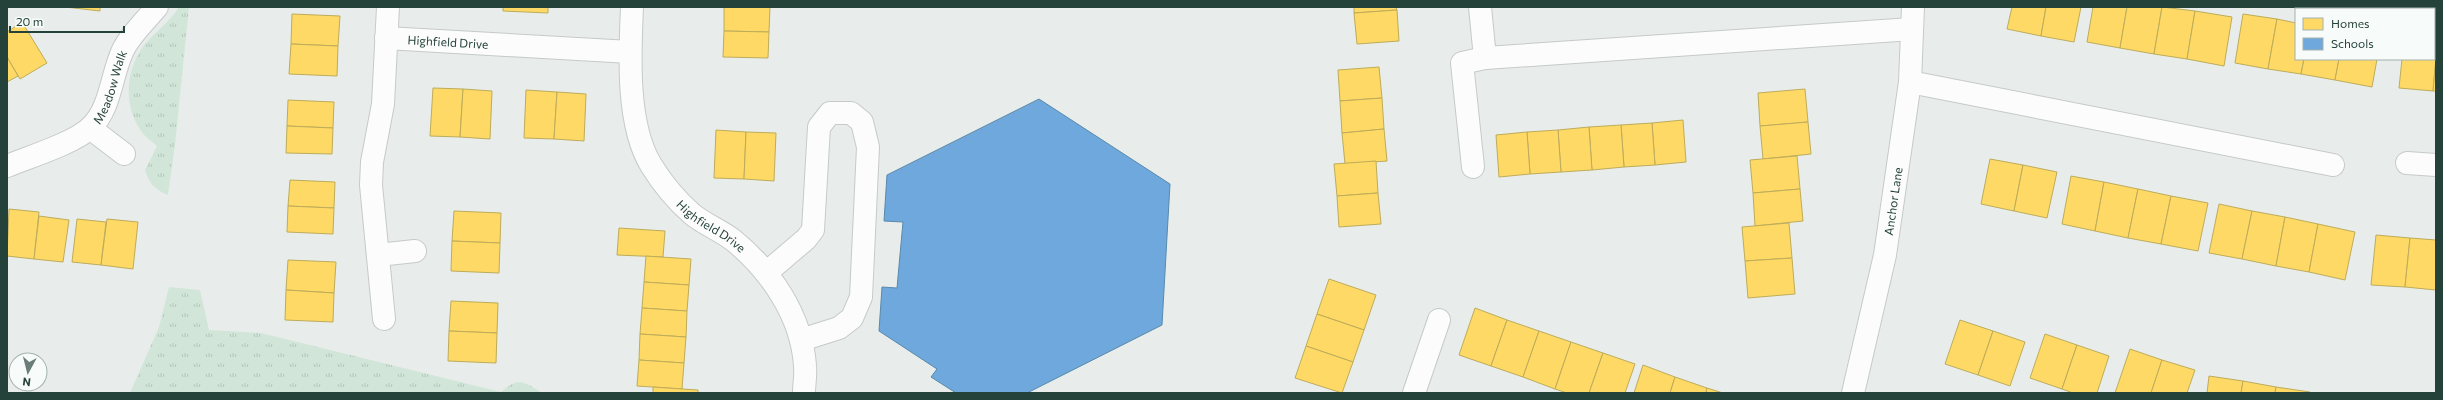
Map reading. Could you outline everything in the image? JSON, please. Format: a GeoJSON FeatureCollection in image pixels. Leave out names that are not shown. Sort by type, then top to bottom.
{"type":"FeatureCollection","features":[{"type":"Feature","properties":{"kind":"street","name":"Meadow Walk"},"geometry":{"type":"LineString","coordinates":[[7,166],[74,138],[90,128],[106,104],[116,66],[124,48],[157,7]]}},
{"type":"Feature","properties":{"kind":"street"},"geometry":{"type":"LineString","coordinates":[[384,319],[371,185],[372,162],[383,104],[388,7]]}},
{"type":"Feature","properties":{"kind":"street","name":"Highfield Drive"},"geometry":{"type":"LineString","coordinates":[[632,7],[630,52],[631,83],[637,127],[650,164],[670,191],[692,214],[733,241],[766,273],[788,304],[801,340],[805,366],[804,393]]}},
{"type":"Feature","properties":{"kind":"street"},"geometry":{"type":"LineString","coordinates":[[1480,7],[1485,58]]}},
{"type":"Feature","properties":{"kind":"street","name":"Anchor Lane"},"geometry":{"type":"LineString","coordinates":[[1853,393],[1885,255],[1910,82],[1913,7]]}},
{"type":"Feature","properties":{"kind":"street"},"geometry":{"type":"LineString","coordinates":[[1472,167],[1462,63],[1485,58],[1912,29]]}},
{"type":"Feature","properties":{"kind":"street","name":"Highfield Drive"},"geometry":{"type":"LineString","coordinates":[[386,38],[630,52]]}},
{"type":"Feature","properties":{"kind":"street"},"geometry":{"type":"LineString","coordinates":[[1910,82],[2333,165]]}},
{"type":"Feature","properties":{"kind":"street"},"geometry":{"type":"LineString","coordinates":[[766,273],[806,239],[813,230],[819,127],[830,113],[840,111],[851,113],[862,122],[868,147],[861,297],[852,318],[839,328],[801,340]]}},
{"type":"Feature","properties":{"kind":"street","name":"Meadow Walk"},"geometry":{"type":"LineString","coordinates":[[90,128],[124,154]]}},
{"type":"Feature","properties":{"kind":"street"},"geometry":{"type":"LineString","coordinates":[[2407,163],[2436,165]]}},
{"type":"Feature","properties":{"kind":"street"},"geometry":{"type":"LineString","coordinates":[[378,255],[415,251]]}},
{"type":"Feature","properties":{"kind":"street"},"geometry":{"type":"LineString","coordinates":[[1414,393],[1439,320]]}},
{"type":"Feature","properties":{"kind":"green space"},"geometry":{"type":"Polygon","coordinates":[[[179,7],[189,7],[175,145],[168,195],[156,188],[150,182],[146,174],[145,170],[157,146],[143,133],[135,121],[129,100],[129,90],[132,68],[142,48],[171,18],[179,7]]]}},
{"type":"Feature","properties":{"kind":"green space"},"geometry":{"type":"Polygon","coordinates":[[[169,287],[200,290],[209,330],[261,333],[501,392],[512,384],[521,382],[526,383],[542,393],[130,393],[159,327],[169,287]]]}},
{"type":"Feature","properties":{"kind":"building: Homes"},"geometry":{"type":"Polygon","coordinates":[[[65,7],[100,7],[100,11],[65,7]]]}},
{"type":"Feature","properties":{"kind":"building: Homes"},"geometry":{"type":"Polygon","coordinates":[[[503,7],[548,7],[548,13],[503,11],[503,7]]]}},
{"type":"Feature","properties":{"kind":"building: Homes"},"geometry":{"type":"Polygon","coordinates":[[[724,7],[770,7],[769,32],[724,31],[724,7]]]}},
{"type":"Feature","properties":{"kind":"building: Homes"},"geometry":{"type":"Polygon","coordinates":[[[1354,7],[1396,7],[1397,10],[1354,13],[1354,7]]]}},
{"type":"Feature","properties":{"kind":"building: Homes"},"geometry":{"type":"Polygon","coordinates":[[[2012,7],[2046,7],[2041,36],[2007,29],[2012,7]]]}},
{"type":"Feature","properties":{"kind":"building: Homes"},"geometry":{"type":"Polygon","coordinates":[[[2046,7],[2081,7],[2074,42],[2041,36],[2046,7]]]}},
{"type":"Feature","properties":{"kind":"building: Homes"},"geometry":{"type":"Polygon","coordinates":[[[2093,7],[2127,7],[2120,48],[2087,42],[2093,7]]]}},
{"type":"Feature","properties":{"kind":"building: Homes"},"geometry":{"type":"Polygon","coordinates":[[[2127,7],[2162,7],[2154,54],[2120,48],[2127,7]]]}},
{"type":"Feature","properties":{"kind":"building: Homes"},"geometry":{"type":"Polygon","coordinates":[[[2162,7],[2195,11],[2187,59],[2154,54],[2162,7]]]}},
{"type":"Feature","properties":{"kind":"building: Homes"},"geometry":{"type":"Polygon","coordinates":[[[1397,10],[1399,41],[1357,44],[1354,13],[1397,10]]]}},
{"type":"Feature","properties":{"kind":"building: Homes"},"geometry":{"type":"Polygon","coordinates":[[[2195,11],[2232,17],[2224,66],[2187,59],[2195,11]]]}},
{"type":"Feature","properties":{"kind":"building: Homes"},"geometry":{"type":"Polygon","coordinates":[[[292,14],[340,16],[338,46],[291,44],[292,14]]]}},
{"type":"Feature","properties":{"kind":"building: Homes"},"geometry":{"type":"Polygon","coordinates":[[[2243,14],[2277,19],[2268,69],[2235,63],[2243,14]]]}},
{"type":"Feature","properties":{"kind":"building: Homes"},"geometry":{"type":"Polygon","coordinates":[[[2277,19],[2295,23],[2295,60],[2304,60],[2301,74],[2268,69],[2277,19]]]}},
{"type":"Feature","properties":{"kind":"building: Homes"},"geometry":{"type":"Polygon","coordinates":[[[22,22],[47,63],[20,79],[7,57],[7,32],[22,22]]]}},
{"type":"Feature","properties":{"kind":"building: Homes"},"geometry":{"type":"Polygon","coordinates":[[[724,31],[769,32],[768,58],[723,57],[724,31]]]}},
{"type":"Feature","properties":{"kind":"building: Homes"},"geometry":{"type":"Polygon","coordinates":[[[2436,41],[2436,58],[2433,91],[2399,88],[2402,60],[2435,60],[2436,41]]]}},
{"type":"Feature","properties":{"kind":"building: Homes"},"geometry":{"type":"Polygon","coordinates":[[[291,44],[338,46],[337,76],[289,74],[291,44]]]}},
{"type":"Feature","properties":{"kind":"building: Homes"},"geometry":{"type":"Polygon","coordinates":[[[7,57],[18,76],[7,82],[7,57]]]}},
{"type":"Feature","properties":{"kind":"building: Homes"},"geometry":{"type":"Polygon","coordinates":[[[2436,58],[2436,91],[2433,91],[2436,58]]]}},
{"type":"Feature","properties":{"kind":"building: Homes"},"geometry":{"type":"Polygon","coordinates":[[[2304,60],[2339,60],[2335,80],[2301,74],[2304,60]]]}},
{"type":"Feature","properties":{"kind":"building: Homes"},"geometry":{"type":"Polygon","coordinates":[[[2339,60],[2377,60],[2372,87],[2335,80],[2339,60]]]}},
{"type":"Feature","properties":{"kind":"building: Homes"},"geometry":{"type":"Polygon","coordinates":[[[1379,67],[1382,98],[1340,101],[1338,70],[1379,67]]]}},
{"type":"Feature","properties":{"kind":"building: Homes"},"geometry":{"type":"Polygon","coordinates":[[[433,88],[463,89],[460,137],[430,136],[433,88]]]}},
{"type":"Feature","properties":{"kind":"building: Homes"},"geometry":{"type":"Polygon","coordinates":[[[463,89],[492,91],[490,139],[460,137],[463,89]]]}},
{"type":"Feature","properties":{"kind":"building: Homes"},"geometry":{"type":"Polygon","coordinates":[[[1805,89],[1808,122],[1760,126],[1758,93],[1805,89]]]}},
{"type":"Feature","properties":{"kind":"building: Homes"},"geometry":{"type":"Polygon","coordinates":[[[526,90],[557,92],[554,139],[524,138],[526,90]]]}},
{"type":"Feature","properties":{"kind":"building: Homes"},"geometry":{"type":"Polygon","coordinates":[[[557,92],[586,94],[584,141],[554,139],[557,92]]]}},
{"type":"Feature","properties":{"kind":"building: Homes"},"geometry":{"type":"Polygon","coordinates":[[[1382,98],[1384,129],[1342,133],[1340,101],[1382,98]]]}},
{"type":"Feature","properties":{"kind":"building: Homes"},"geometry":{"type":"Polygon","coordinates":[[[288,100],[334,102],[333,128],[287,126],[288,100]]]}},
{"type":"Feature","properties":{"kind":"building: Homes"},"geometry":{"type":"Polygon","coordinates":[[[1683,120],[1686,162],[1655,165],[1652,123],[1683,120]]]}},
{"type":"Feature","properties":{"kind":"building: Homes"},"geometry":{"type":"Polygon","coordinates":[[[1808,122],[1811,154],[1763,159],[1760,126],[1808,122]]]}},
{"type":"Feature","properties":{"kind":"building: Homes"},"geometry":{"type":"Polygon","coordinates":[[[1652,123],[1655,165],[1624,167],[1621,125],[1652,123]]]}},
{"type":"Feature","properties":{"kind":"building: Homes"},"geometry":{"type":"Polygon","coordinates":[[[1621,125],[1624,167],[1592,170],[1589,127],[1621,125]]]}},
{"type":"Feature","properties":{"kind":"building: Homes"},"geometry":{"type":"Polygon","coordinates":[[[287,126],[333,128],[332,154],[286,153],[287,126]]]}},
{"type":"Feature","properties":{"kind":"building: Homes"},"geometry":{"type":"Polygon","coordinates":[[[1589,127],[1592,170],[1561,172],[1558,130],[1589,127]]]}},
{"type":"Feature","properties":{"kind":"building: Homes"},"geometry":{"type":"Polygon","coordinates":[[[1384,129],[1387,161],[1345,164],[1342,133],[1384,129]]]}},
{"type":"Feature","properties":{"kind":"building: Homes"},"geometry":{"type":"Polygon","coordinates":[[[716,130],[746,132],[744,179],[714,178],[716,130]]]}},
{"type":"Feature","properties":{"kind":"building: Homes"},"geometry":{"type":"Polygon","coordinates":[[[1558,130],[1561,172],[1530,174],[1527,132],[1558,130]]]}},
{"type":"Feature","properties":{"kind":"building: Homes"},"geometry":{"type":"Polygon","coordinates":[[[746,132],[776,133],[774,181],[744,179],[746,132]]]}},
{"type":"Feature","properties":{"kind":"building: Homes"},"geometry":{"type":"Polygon","coordinates":[[[1527,132],[1530,174],[1499,177],[1496,135],[1527,132]]]}},
{"type":"Feature","properties":{"kind":"building: Homes"},"geometry":{"type":"Polygon","coordinates":[[[1797,156],[1800,189],[1753,193],[1750,160],[1797,156]]]}},
{"type":"Feature","properties":{"kind":"building: Homes"},"geometry":{"type":"Polygon","coordinates":[[[1990,159],[2023,165],[2014,211],[1981,204],[1990,159]]]}},
{"type":"Feature","properties":{"kind":"building: Homes"},"geometry":{"type":"Polygon","coordinates":[[[1376,161],[1378,193],[1337,196],[1334,164],[1376,161]]]}},
{"type":"Feature","properties":{"kind":"building: Homes"},"geometry":{"type":"Polygon","coordinates":[[[2023,165],[2057,172],[2047,218],[2014,211],[2023,165]]]}},
{"type":"Feature","properties":{"kind":"building: Homes"},"geometry":{"type":"Polygon","coordinates":[[[2071,176],[2104,182],[2095,231],[2062,224],[2071,176]]]}},
{"type":"Feature","properties":{"kind":"building: Homes"},"geometry":{"type":"Polygon","coordinates":[[[290,180],[335,182],[334,208],[288,206],[290,180]]]}},
{"type":"Feature","properties":{"kind":"building: Homes"},"geometry":{"type":"Polygon","coordinates":[[[2104,182],[2138,189],[2128,238],[2095,231],[2104,182]]]}},
{"type":"Feature","properties":{"kind":"building: Homes"},"geometry":{"type":"Polygon","coordinates":[[[1800,189],[1803,221],[1755,226],[1753,193],[1800,189]]]}},
{"type":"Feature","properties":{"kind":"building: Homes"},"geometry":{"type":"Polygon","coordinates":[[[2138,189],[2171,196],[2161,244],[2128,238],[2138,189]]]}},
{"type":"Feature","properties":{"kind":"building: Homes"},"geometry":{"type":"Polygon","coordinates":[[[1378,193],[1381,224],[1339,227],[1337,196],[1378,193]]]}},
{"type":"Feature","properties":{"kind":"building: Homes"},"geometry":{"type":"Polygon","coordinates":[[[2171,196],[2208,203],[2198,251],[2161,244],[2171,196]]]}},
{"type":"Feature","properties":{"kind":"building: Homes"},"geometry":{"type":"Polygon","coordinates":[[[2219,204],[2252,211],[2242,259],[2209,253],[2219,204]]]}},
{"type":"Feature","properties":{"kind":"building: Homes"},"geometry":{"type":"Polygon","coordinates":[[[288,206],[334,208],[333,234],[287,232],[288,206]]]}},
{"type":"Feature","properties":{"kind":"building: Homes"},"geometry":{"type":"Polygon","coordinates":[[[9,209],[39,212],[34,259],[7,256],[9,209]]]}},
{"type":"Feature","properties":{"kind":"building: Homes"},"geometry":{"type":"Polygon","coordinates":[[[454,211],[501,213],[500,243],[452,241],[454,211]]]}},
{"type":"Feature","properties":{"kind":"building: Homes"},"geometry":{"type":"Polygon","coordinates":[[[2252,211],[2285,217],[2276,266],[2242,259],[2252,211]]]}},
{"type":"Feature","properties":{"kind":"building: Homes"},"geometry":{"type":"Polygon","coordinates":[[[39,216],[69,220],[63,262],[34,259],[39,216]]]}},
{"type":"Feature","properties":{"kind":"building: Homes"},"geometry":{"type":"Polygon","coordinates":[[[2285,217],[2318,224],[2309,272],[2276,266],[2285,217]]]}},
{"type":"Feature","properties":{"kind":"building: Homes"},"geometry":{"type":"Polygon","coordinates":[[[77,219],[106,222],[101,265],[72,262],[77,219]]]}},
{"type":"Feature","properties":{"kind":"building: Homes"},"geometry":{"type":"Polygon","coordinates":[[[107,219],[138,222],[133,269],[101,265],[107,219]]]}},
{"type":"Feature","properties":{"kind":"building: Homes"},"geometry":{"type":"Polygon","coordinates":[[[1789,223],[1792,258],[1745,261],[1742,227],[1789,223]]]}},
{"type":"Feature","properties":{"kind":"building: Homes"},"geometry":{"type":"Polygon","coordinates":[[[2318,224],[2355,232],[2345,280],[2309,272],[2318,224]]]}},
{"type":"Feature","properties":{"kind":"building: Homes"},"geometry":{"type":"Polygon","coordinates":[[[619,228],[665,231],[663,257],[617,255],[619,228]]]}},
{"type":"Feature","properties":{"kind":"building: Homes"},"geometry":{"type":"Polygon","coordinates":[[[2376,235],[2410,238],[2405,287],[2371,285],[2376,235]]]}},
{"type":"Feature","properties":{"kind":"building: Homes"},"geometry":{"type":"Polygon","coordinates":[[[2410,238],[2436,240],[2436,290],[2405,287],[2410,238]]]}},
{"type":"Feature","properties":{"kind":"building: Homes"},"geometry":{"type":"Polygon","coordinates":[[[452,241],[500,243],[499,273],[451,271],[452,241]]]}},
{"type":"Feature","properties":{"kind":"building: Homes"},"geometry":{"type":"Polygon","coordinates":[[[646,256],[691,259],[689,285],[644,282],[646,256]]]}},
{"type":"Feature","properties":{"kind":"building: Homes"},"geometry":{"type":"Polygon","coordinates":[[[1792,258],[1795,294],[1748,298],[1745,261],[1792,258]]]}},
{"type":"Feature","properties":{"kind":"building: Homes"},"geometry":{"type":"Polygon","coordinates":[[[288,260],[336,262],[334,293],[286,290],[288,260]]]}},
{"type":"Feature","properties":{"kind":"building: Homes"},"geometry":{"type":"Polygon","coordinates":[[[1329,279],[1376,295],[1364,330],[1317,314],[1329,279]]]}},
{"type":"Feature","properties":{"kind":"building: Homes"},"geometry":{"type":"Polygon","coordinates":[[[644,282],[689,285],[687,311],[642,308],[644,282]]]}},
{"type":"Feature","properties":{"kind":"building: Homes"},"geometry":{"type":"Polygon","coordinates":[[[286,290],[334,293],[333,322],[285,320],[286,290]]]}},
{"type":"Feature","properties":{"kind":"building: Homes"},"geometry":{"type":"Polygon","coordinates":[[[451,301],[498,303],[497,333],[449,331],[451,301]]]}},
{"type":"Feature","properties":{"kind":"building: Homes"},"geometry":{"type":"Polygon","coordinates":[[[642,308],[687,311],[686,337],[640,334],[642,308]]]}},
{"type":"Feature","properties":{"kind":"building: Homes"},"geometry":{"type":"Polygon","coordinates":[[[1475,308],[1507,320],[1491,366],[1459,355],[1475,308]]]}},
{"type":"Feature","properties":{"kind":"building: Homes"},"geometry":{"type":"Polygon","coordinates":[[[1317,314],[1364,330],[1353,362],[1306,346],[1317,314]]]}},
{"type":"Feature","properties":{"kind":"building: Homes"},"geometry":{"type":"Polygon","coordinates":[[[1507,320],[1539,331],[1523,377],[1491,366],[1507,320]]]}},
{"type":"Feature","properties":{"kind":"building: Homes"},"geometry":{"type":"Polygon","coordinates":[[[1960,320],[1993,331],[1978,375],[1945,364],[1960,320]]]}},
{"type":"Feature","properties":{"kind":"building: Homes"},"geometry":{"type":"Polygon","coordinates":[[[449,331],[497,333],[496,363],[448,361],[449,331]]]}},
{"type":"Feature","properties":{"kind":"building: Homes"},"geometry":{"type":"Polygon","coordinates":[[[1539,331],[1571,342],[1555,389],[1523,377],[1539,331]]]}},
{"type":"Feature","properties":{"kind":"building: Homes"},"geometry":{"type":"Polygon","coordinates":[[[1993,331],[2025,342],[2010,386],[1978,375],[1993,331]]]}},
{"type":"Feature","properties":{"kind":"building: Homes"},"geometry":{"type":"Polygon","coordinates":[[[640,334],[686,337],[684,363],[639,360],[640,334]]]}},
{"type":"Feature","properties":{"kind":"building: Homes"},"geometry":{"type":"Polygon","coordinates":[[[2045,334],[2077,345],[2062,389],[2030,378],[2045,334]]]}},
{"type":"Feature","properties":{"kind":"building: Homes"},"geometry":{"type":"Polygon","coordinates":[[[1571,342],[1603,353],[1589,393],[1567,393],[1555,389],[1571,342]]]}},
{"type":"Feature","properties":{"kind":"building: Homes"},"geometry":{"type":"Polygon","coordinates":[[[2077,345],[2109,356],[2097,393],[2073,393],[2062,389],[2077,345]]]}},
{"type":"Feature","properties":{"kind":"building: Homes"},"geometry":{"type":"Polygon","coordinates":[[[1306,346],[1353,362],[1342,393],[1295,378],[1306,346]]]}},
{"type":"Feature","properties":{"kind":"building: Homes"},"geometry":{"type":"Polygon","coordinates":[[[2130,349],[2162,360],[2151,393],[2115,393],[2130,349]]]}},
{"type":"Feature","properties":{"kind":"building: Homes"},"geometry":{"type":"Polygon","coordinates":[[[1603,353],[1635,364],[1625,393],[1589,393],[1603,353]]]}},
{"type":"Feature","properties":{"kind":"building: Homes"},"geometry":{"type":"Polygon","coordinates":[[[639,360],[684,363],[682,389],[637,386],[639,360]]]}},
{"type":"Feature","properties":{"kind":"building: Homes"},"geometry":{"type":"Polygon","coordinates":[[[2162,360],[2195,370],[2187,393],[2151,393],[2162,360]]]}},
{"type":"Feature","properties":{"kind":"building: Homes"},"geometry":{"type":"Polygon","coordinates":[[[1643,365],[1675,377],[1670,393],[1634,393],[1643,365]]]}},
{"type":"Feature","properties":{"kind":"building: Homes"},"geometry":{"type":"Polygon","coordinates":[[[2209,376],[2243,381],[2241,393],[2207,393],[2209,376]]]}},
{"type":"Feature","properties":{"kind":"building: Homes"},"geometry":{"type":"Polygon","coordinates":[[[1675,377],[1707,388],[1706,393],[1670,393],[1675,377]]]}},
{"type":"Feature","properties":{"kind":"building: Homes"},"geometry":{"type":"Polygon","coordinates":[[[2243,381],[2276,387],[2275,393],[2241,393],[2243,381]]]}},
{"type":"Feature","properties":{"kind":"building: Homes"},"geometry":{"type":"Polygon","coordinates":[[[653,387],[698,390],[698,393],[653,393],[653,387]]]}},
{"type":"Feature","properties":{"kind":"building: Homes"},"geometry":{"type":"Polygon","coordinates":[[[2276,387],[2310,392],[2310,393],[2275,393],[2276,387]]]}},
{"type":"Feature","properties":{"kind":"building: Homes"},"geometry":{"type":"Polygon","coordinates":[[[1707,388],[1723,393],[1706,393],[1707,388]]]}},
{"type":"Feature","properties":{"kind":"building: Schools"},"geometry":{"type":"Polygon","coordinates":[[[1039,99],[1170,184],[1162,325],[1027,393],[956,393],[931,377],[937,369],[879,331],[882,287],[897,288],[903,222],[884,221],[887,175],[1039,99]]]}}]}
